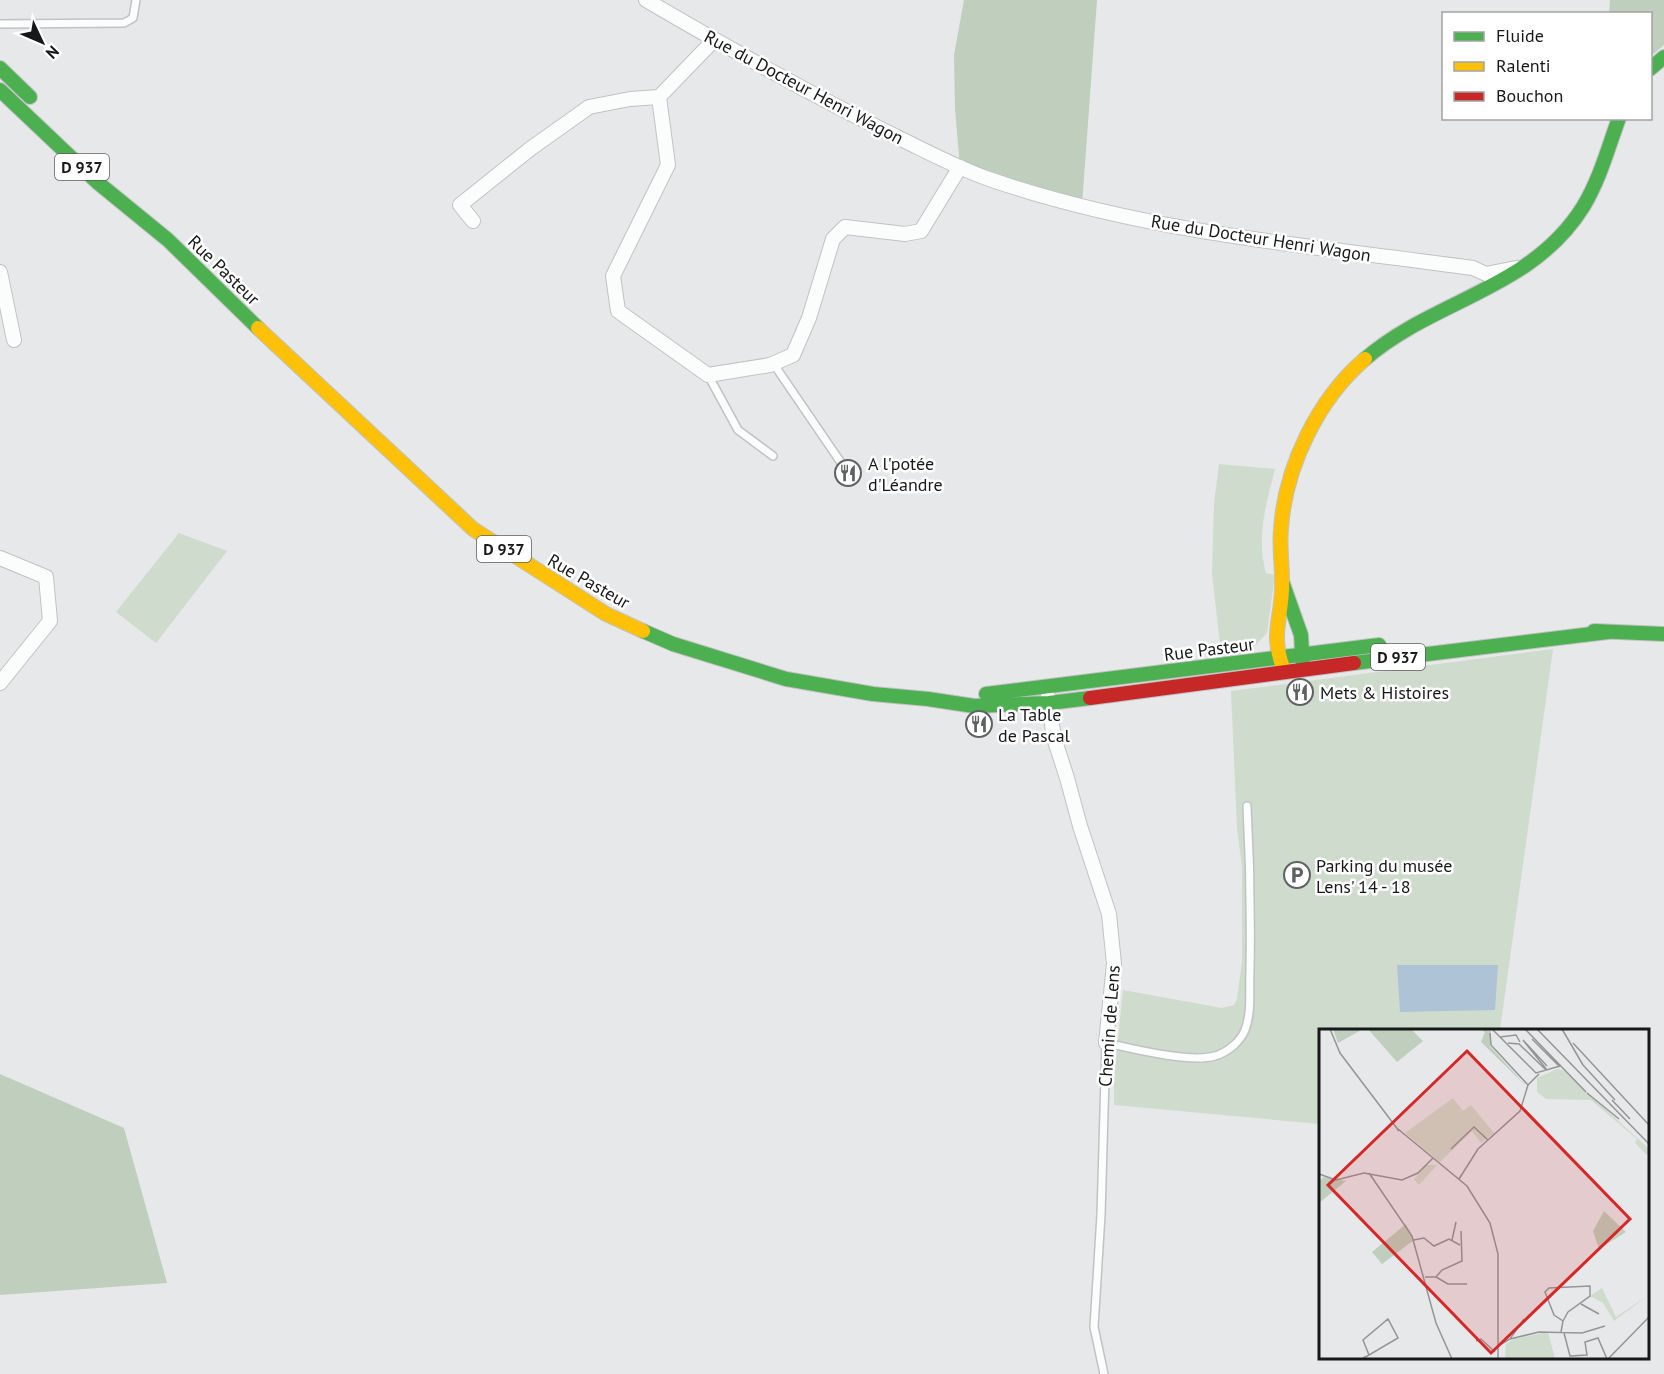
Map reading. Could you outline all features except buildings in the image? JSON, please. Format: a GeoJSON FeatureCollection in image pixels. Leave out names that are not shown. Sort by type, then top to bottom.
{"type":"FeatureCollection","features":[{"type":"Feature","properties":{"kind":"main road"},"geometry":{"type":"LineString","coordinates":[[1652,67],[1664,57]]}},
{"type":"Feature","properties":{"kind":"main road"},"geometry":{"type":"LineString","coordinates":[[2,74],[41,108]]}},
{"type":"Feature","properties":{"kind":"main road","name":"Rue Pasteur"},"geometry":{"type":"LineString","coordinates":[[0,90],[97,182],[168,240]]}},
{"type":"Feature","properties":{"kind":"main road"},"geometry":{"type":"LineString","coordinates":[[1286,673],[1278,657],[1275,633],[1283,583],[1280,546],[1281,521],[1292,472],[1328,400],[1365,358],[1397,335],[1526,266],[1551,246],[1581,208],[1598,177],[1618,120]]}},
{"type":"Feature","properties":{"kind":"main road","name":"Rue Pasteur"},"geometry":{"type":"LineString","coordinates":[[106,172],[168,240],[266,336],[473,529],[597,608],[673,644],[786,679],[873,694],[974,706],[1049,703],[1286,673],[1493,639]]}},
{"type":"Feature","properties":{"kind":"main road"},"geometry":{"type":"LineString","coordinates":[[1283,583],[1299,625],[1305,653],[1303,670]]}},
{"type":"Feature","properties":{"kind":"main road"},"geometry":{"type":"LineString","coordinates":[[1447,638],[1493,639],[1533,627],[1664,634]]}},
{"type":"Feature","properties":{"kind":"main road","name":"Rue Pasteur"},"geometry":{"type":"LineString","coordinates":[[928,699],[1000,693],[1388,644]]}},
{"type":"Feature","properties":{"kind":"street","name":"Rue du Docteur Henri Wagon"},"geometry":{"type":"LineString","coordinates":[[646,0],[714,40],[868,123],[992,180],[1082,206],[1198,231],[1272,243],[1473,268],[1486,274],[1526,266]]}},
{"type":"Feature","properties":{"kind":"street"},"geometry":{"type":"LineString","coordinates":[[473,221],[460,205],[563,124],[589,107],[630,99],[659,98],[714,40]]}},
{"type":"Feature","properties":{"kind":"street"},"geometry":{"type":"LineString","coordinates":[[659,98],[668,165],[613,276],[618,311],[708,375],[773,363],[793,355],[809,318],[833,239],[845,227],[905,234],[921,231],[960,167]]}},
{"type":"Feature","properties":{"kind":"street"},"geometry":{"type":"LineString","coordinates":[[0,272],[14,340]]}},
{"type":"Feature","properties":{"kind":"street"},"geometry":{"type":"LineString","coordinates":[[0,558],[46,577],[50,621],[0,683]]}},
{"type":"Feature","properties":{"kind":"street","name":"Chemin de Lens"},"geometry":{"type":"LineString","coordinates":[[1047,686],[1054,738],[1080,826],[1110,914],[1114,964],[1106,1043]]}},
{"type":"Feature","properties":{"kind":"lane"},"geometry":{"type":"LineString","coordinates":[[0,24],[124,23],[133,18],[136,0]]}},
{"type":"Feature","properties":{"kind":"lane"},"geometry":{"type":"LineString","coordinates":[[773,363],[848,473]]}},
{"type":"Feature","properties":{"kind":"lane"},"geometry":{"type":"LineString","coordinates":[[708,375],[738,430],[773,456]]}},
{"type":"Feature","properties":{"kind":"lane"},"geometry":{"type":"LineString","coordinates":[[1106,1043],[1177,1056],[1207,1057],[1229,1049],[1243,1034],[1249,1016],[1251,933],[1247,806]]}},
{"type":"Feature","properties":{"kind":"lane","name":"Chemin de Lens"},"geometry":{"type":"LineString","coordinates":[[1104,1374],[1094,1327],[1101,1215],[1106,1043]]}},
{"type":"Feature","properties":{"kind":"green space"},"geometry":{"type":"Polygon","coordinates":[[[964,0],[1097,0],[1082,205],[960,167],[955,109],[954,55],[964,0]]]}},
{"type":"Feature","properties":{"kind":"green space"},"geometry":{"type":"Polygon","coordinates":[[[1610,0],[1664,0],[1664,45],[1652,55],[1652,12],[1609,12],[1610,0]]]}},
{"type":"Feature","properties":{"kind":"green space"},"geometry":{"type":"Polygon","coordinates":[[[1219,464],[1275,469],[1262,534],[1266,573],[1275,575],[1267,633],[1253,648],[1232,658],[1220,644],[1212,574],[1214,503],[1219,464]]]}},
{"type":"Feature","properties":{"kind":"green space"},"geometry":{"type":"Polygon","coordinates":[[[179,533],[227,551],[156,643],[116,612],[179,533]]]}},
{"type":"Feature","properties":{"kind":"green space"},"geometry":{"type":"Polygon","coordinates":[[[1553,649],[1500,1029],[1319,1029],[1319,1124],[1114,1105],[1114,1078],[1123,990],[1222,1008],[1234,1005],[1237,999],[1242,962],[1242,867],[1237,828],[1231,691],[1553,649]]]}},
{"type":"Feature","properties":{"kind":"green space"},"geometry":{"type":"Polygon","coordinates":[[[0,1074],[124,1128],[167,1283],[0,1295],[0,1074]]]}},
{"type":"Feature","properties":{"kind":"water"},"geometry":{"type":"Polygon","coordinates":[[[1397,965],[1498,965],[1495,1010],[1400,1012],[1397,965]]]}},
{"type":"Feature","properties":{"kind":"traffic: fast"},"geometry":{"type":"LineString","coordinates":[[1652,67],[1664,57]]}},
{"type":"Feature","properties":{"kind":"traffic: fast"},"geometry":{"type":"LineString","coordinates":[[0,68],[30,97]]}},
{"type":"Feature","properties":{"kind":"traffic: fast"},"geometry":{"type":"LineString","coordinates":[[0,90],[97,182],[168,240],[258,328]]}},
{"type":"Feature","properties":{"kind":"traffic: fast"},"geometry":{"type":"LineString","coordinates":[[1365,359],[1392,339],[1421,322],[1509,276],[1537,257],[1562,235],[1589,196],[1618,120]]}},
{"type":"Feature","properties":{"kind":"traffic: fast"},"geometry":{"type":"LineString","coordinates":[[1283,584],[1301,635],[1303,668]]}},
{"type":"Feature","properties":{"kind":"traffic: fast"},"geometry":{"type":"LineString","coordinates":[[643,631],[673,644],[786,679],[873,694],[974,706],[1049,703],[1090,698]]}},
{"type":"Feature","properties":{"kind":"traffic: fast"},"geometry":{"type":"LineString","coordinates":[[1594,631],[1664,634]]}},
{"type":"Feature","properties":{"kind":"traffic: fast"},"geometry":{"type":"LineString","coordinates":[[1354,663],[1608,632]]}},
{"type":"Feature","properties":{"kind":"traffic: fast"},"geometry":{"type":"LineString","coordinates":[[986,694],[1379,645]]}},
{"type":"Feature","properties":{"kind":"traffic: slow"},"geometry":{"type":"LineString","coordinates":[[258,328],[473,529],[606,614],[643,631]]}},
{"type":"Feature","properties":{"kind":"traffic: slow"},"geometry":{"type":"LineString","coordinates":[[1284,670],[1278,647],[1277,629],[1282,589],[1281,529],[1289,482],[1307,436],[1319,414],[1348,375],[1365,359]]}},
{"type":"Feature","properties":{"kind":"traffic: jam"},"geometry":{"type":"LineString","coordinates":[[1090,698],[1354,663]]}},
{"type":"Feature","properties":{"kind":"place","name":"A l'potée d'Léandre"},"geometry":{"type":"Point","coordinates":[848,473]}},
{"type":"Feature","properties":{"kind":"place","name":"Mets & Histoires"},"geometry":{"type":"Point","coordinates":[1300,692]}},
{"type":"Feature","properties":{"kind":"place","name":"La Table de Pascal"},"geometry":{"type":"Point","coordinates":[979,724]}},
{"type":"Feature","properties":{"kind":"place","name":"Parking du musée Lens' 14 - 18"},"geometry":{"type":"Point","coordinates":[1297,875]}}]}
